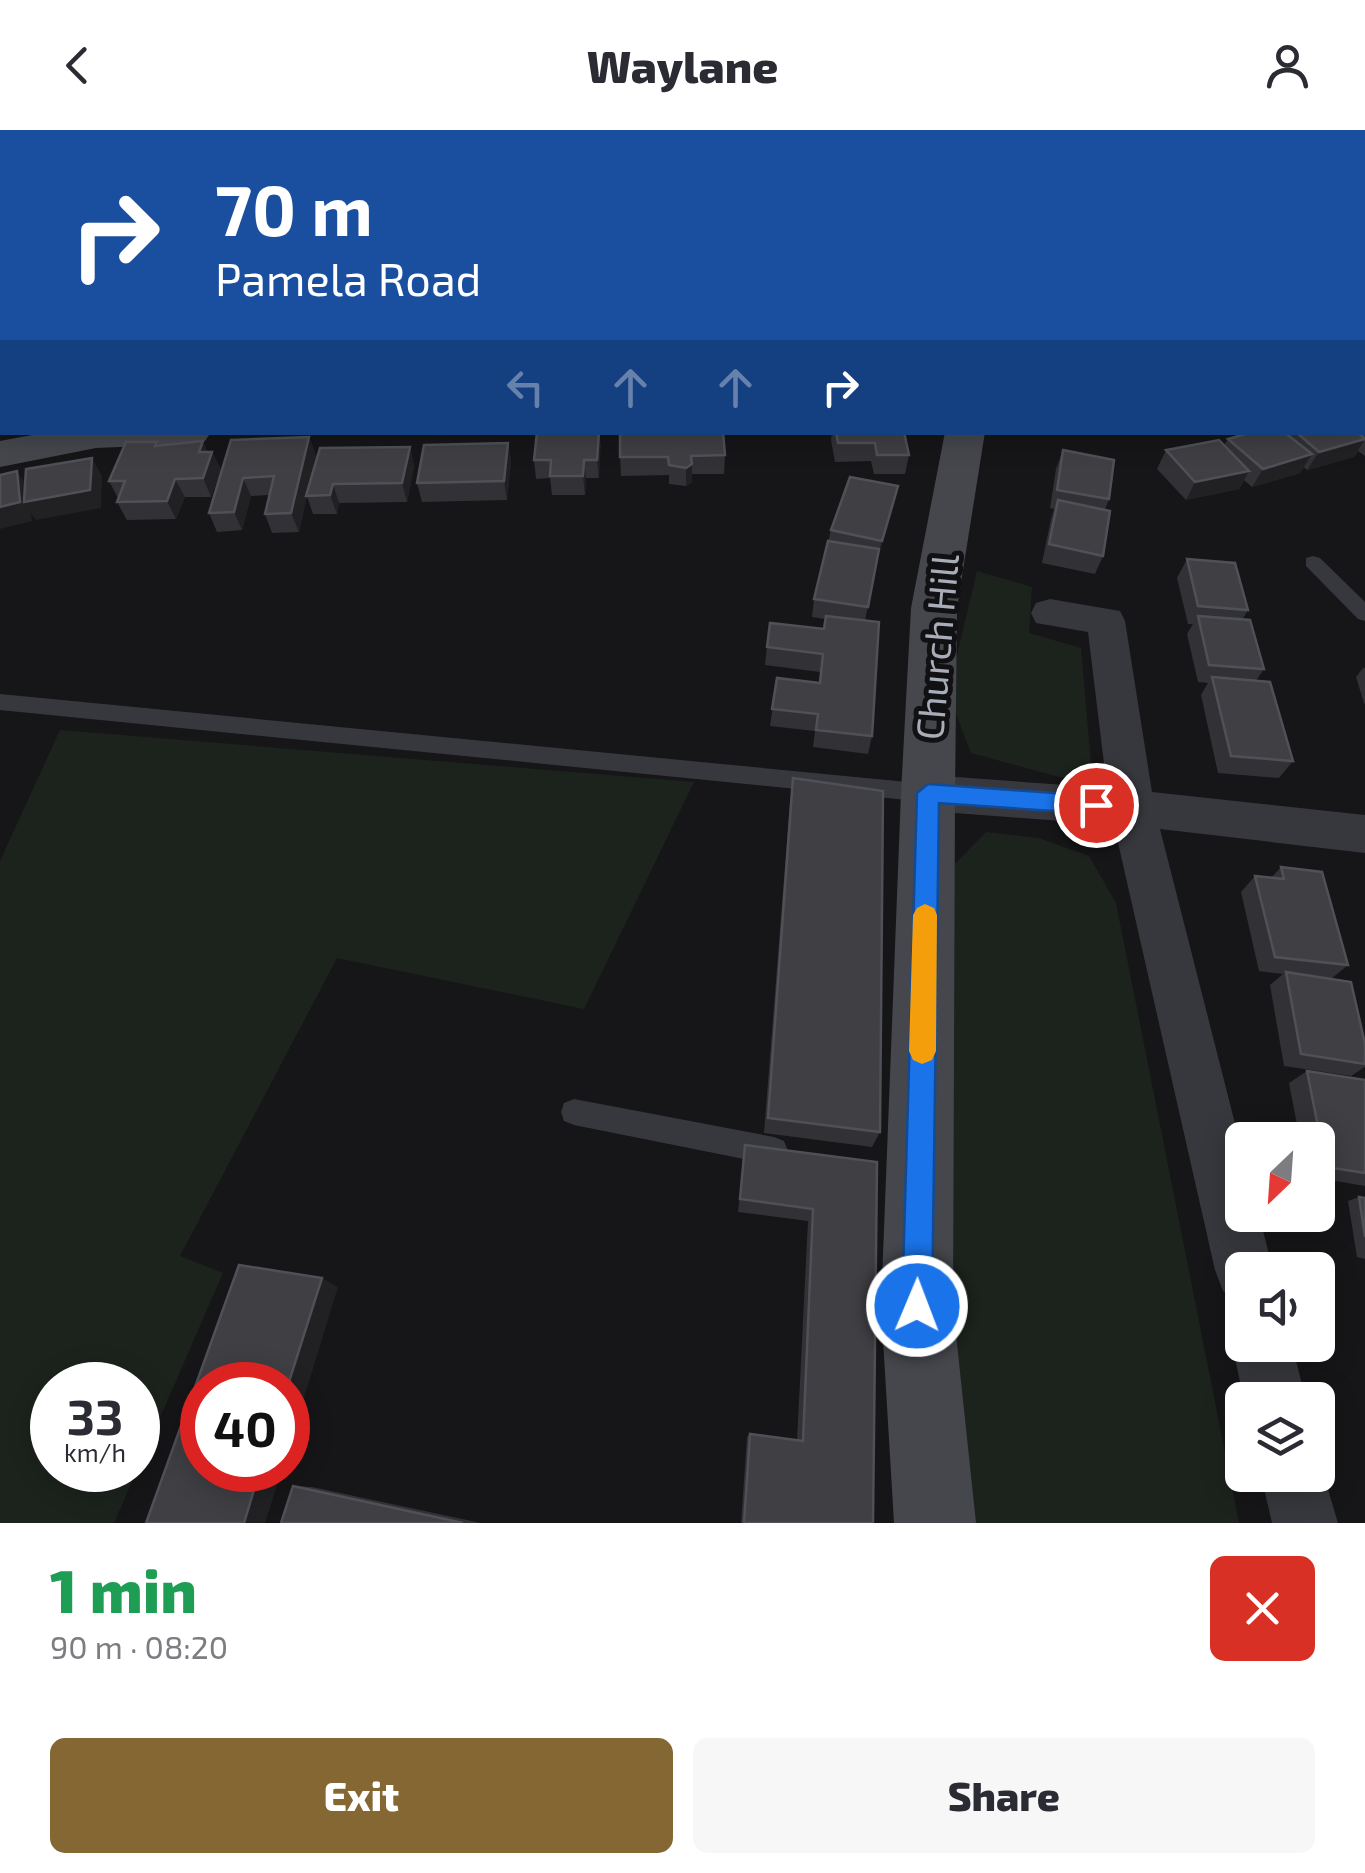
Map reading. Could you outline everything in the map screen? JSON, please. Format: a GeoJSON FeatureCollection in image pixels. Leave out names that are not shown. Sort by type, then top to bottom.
{"type":"FeatureCollection","features":[{"type":"Feature","properties":{"kind":"street"},"geometry":{"type":"LineString","coordinates":[[0,454],[120,435]]}},
{"type":"Feature","properties":{"kind":"street","name":"Church Hill"},"geometry":{"type":"LineString","coordinates":[[935,1523],[904,1174],[928,793],[934,608],[963,435]]}},
{"type":"Feature","properties":{"kind":"street"},"geometry":{"type":"LineString","coordinates":[[1050,613],[1106,621],[1132,808],[1240,1252]]}},
{"type":"Feature","properties":{"kind":"street"},"geometry":{"type":"LineString","coordinates":[[928,793],[1132,808],[1365,834]]}},
{"type":"Feature","properties":{"kind":"street"},"geometry":{"type":"LineString","coordinates":[[1297,1492],[1305,1523]]}},
{"type":"Feature","properties":{"kind":"lane"},"geometry":{"type":"LineString","coordinates":[[1313,562],[1365,614]]}},
{"type":"Feature","properties":{"kind":"lane"},"geometry":{"type":"LineString","coordinates":[[0,702],[928,793]]}},
{"type":"Feature","properties":{"kind":"lane"},"geometry":{"type":"LineString","coordinates":[[574,1112],[802,1156]]}},
{"type":"Feature","properties":{"kind":"shaded area"},"geometry":{"type":"Polygon","coordinates":[[[977,571],[1032,587],[1029,633],[1081,648],[1091,764],[1067,779],[971,753],[948,693],[977,571]]]}},
{"type":"Feature","properties":{"kind":"shaded area"},"geometry":{"type":"Polygon","coordinates":[[[60,730],[694,782],[584,1009],[337,958],[180,1256],[223,1273],[184,1362],[180,1362],[180,1372],[160,1418],[160,1362],[30,1362],[30,1492],[127,1492],[114,1523],[0,1523],[0,861],[60,730]]]}},
{"type":"Feature","properties":{"kind":"shaded area"},"geometry":{"type":"Polygon","coordinates":[[[986,832],[1039,838],[1089,856],[1116,903],[1225,1452],[1225,1492],[1233,1492],[1239,1523],[970,1523],[946,1336],[950,869],[986,832]]]}},
{"type":"Feature","properties":{"kind":"building"},"geometry":{"type":"Polygon","coordinates":[[[537,435],[599,435],[597,460],[584,460],[583,476],[550,476],[551,460],[534,460],[537,435]]]}},
{"type":"Feature","properties":{"kind":"building"},"geometry":{"type":"Polygon","coordinates":[[[620,435],[723,435],[725,455],[691,456],[692,464],[686,468],[669,465],[668,457],[620,457],[620,435]]]}},
{"type":"Feature","properties":{"kind":"building"},"geometry":{"type":"Polygon","coordinates":[[[837,435],[905,435],[909,455],[877,455],[875,443],[838,443],[837,435]]]}},
{"type":"Feature","properties":{"kind":"building"},"geometry":{"type":"Polygon","coordinates":[[[1242,435],[1288,435],[1312,454],[1263,469],[1228,439],[1242,435]]]}},
{"type":"Feature","properties":{"kind":"building"},"geometry":{"type":"Polygon","coordinates":[[[1299,435],[1361,435],[1365,439],[1319,452],[1299,435]]]}},
{"type":"Feature","properties":{"kind":"building"},"geometry":{"type":"Polygon","coordinates":[[[309,437],[291,513],[265,514],[274,476],[243,478],[234,512],[209,513],[231,440],[309,437]]]}},
{"type":"Feature","properties":{"kind":"building"},"geometry":{"type":"Polygon","coordinates":[[[1219,440],[1249,471],[1195,482],[1166,450],[1219,440]]]}},
{"type":"Feature","properties":{"kind":"building"},"geometry":{"type":"Polygon","coordinates":[[[203,441],[199,452],[212,452],[203,478],[175,479],[167,501],[117,502],[125,481],[109,481],[126,442],[157,442],[155,446],[203,441]]]}},
{"type":"Feature","properties":{"kind":"building"},"geometry":{"type":"Polygon","coordinates":[[[508,443],[504,481],[417,483],[424,445],[508,443]]]}},
{"type":"Feature","properties":{"kind":"building"},"geometry":{"type":"Polygon","coordinates":[[[410,447],[402,483],[333,484],[330,495],[306,496],[320,448],[410,447]]]}},
{"type":"Feature","properties":{"kind":"building"},"geometry":{"type":"Polygon","coordinates":[[[1063,450],[1114,460],[1109,499],[1057,490],[1063,450]]]}},
{"type":"Feature","properties":{"kind":"building"},"geometry":{"type":"Polygon","coordinates":[[[92,458],[90,490],[24,502],[26,469],[92,458]]]}},
{"type":"Feature","properties":{"kind":"building"},"geometry":{"type":"Polygon","coordinates":[[[17,471],[20,502],[0,507],[0,475],[17,471]]]}},
{"type":"Feature","properties":{"kind":"building"},"geometry":{"type":"Polygon","coordinates":[[[850,477],[898,486],[882,541],[831,530],[850,477]]]}},
{"type":"Feature","properties":{"kind":"building"},"geometry":{"type":"Polygon","coordinates":[[[1058,500],[1110,511],[1103,556],[1049,544],[1058,500]]]}},
{"type":"Feature","properties":{"kind":"building"},"geometry":{"type":"Polygon","coordinates":[[[828,541],[879,549],[868,607],[814,599],[828,541]]]}},
{"type":"Feature","properties":{"kind":"building"},"geometry":{"type":"Polygon","coordinates":[[[1187,559],[1235,563],[1248,610],[1198,606],[1187,559]]]}},
{"type":"Feature","properties":{"kind":"building"},"geometry":{"type":"Polygon","coordinates":[[[826,616],[879,622],[872,736],[816,730],[818,714],[772,709],[777,678],[820,683],[823,654],[767,647],[770,623],[824,629],[826,616]]]}},
{"type":"Feature","properties":{"kind":"building"},"geometry":{"type":"Polygon","coordinates":[[[1198,616],[1250,620],[1264,669],[1209,665],[1198,616]]]}},
{"type":"Feature","properties":{"kind":"building"},"geometry":{"type":"Polygon","coordinates":[[[1212,677],[1270,682],[1293,761],[1231,756],[1212,677]]]}},
{"type":"Feature","properties":{"kind":"building"},"geometry":{"type":"Polygon","coordinates":[[[793,778],[883,791],[880,1132],[768,1118],[793,778]]]}},
{"type":"Feature","properties":{"kind":"building"},"geometry":{"type":"Polygon","coordinates":[[[1281,867],[1322,872],[1348,965],[1275,957],[1255,876],[1284,879],[1281,867]]]}},
{"type":"Feature","properties":{"kind":"building"},"geometry":{"type":"Polygon","coordinates":[[[1286,972],[1351,982],[1365,1044],[1365,1064],[1301,1054],[1286,972]]]}},
{"type":"Feature","properties":{"kind":"building"},"geometry":{"type":"Polygon","coordinates":[[[1307,1071],[1365,1080],[1365,1173],[1335,1168],[1335,1122],[1317,1122],[1307,1071]]]}},
{"type":"Feature","properties":{"kind":"building"},"geometry":{"type":"Polygon","coordinates":[[[745,1145],[877,1162],[873,1523],[744,1523],[750,1434],[803,1441],[813,1209],[740,1199],[745,1145]]]}},
{"type":"Feature","properties":{"kind":"building"},"geometry":{"type":"Polygon","coordinates":[[[1359,1197],[1365,1198],[1365,1237],[1359,1197]]]}},
{"type":"Feature","properties":{"kind":"building"},"geometry":{"type":"Polygon","coordinates":[[[239,1265],[322,1278],[295,1362],[204,1362],[239,1265]]]}},
{"type":"Feature","properties":{"kind":"building"},"geometry":{"type":"Polygon","coordinates":[[[180,1429],[180,1492],[253,1492],[244,1523],[146,1523],[180,1429]]]}},
{"type":"Feature","properties":{"kind":"building"},"geometry":{"type":"Polygon","coordinates":[[[310,1490],[463,1523],[281,1523],[291,1492],[310,1490]]]}},
{"type":"Feature","properties":{"kind":"slow traffic"},"geometry":{"type":"LineString","coordinates":[[922,1051],[925,915]]}},
{"type":"Feature","properties":{"kind":"route"},"geometry":{"type":"LineString","coordinates":[[917,1306],[928,793],[1096,805]]}}]}
